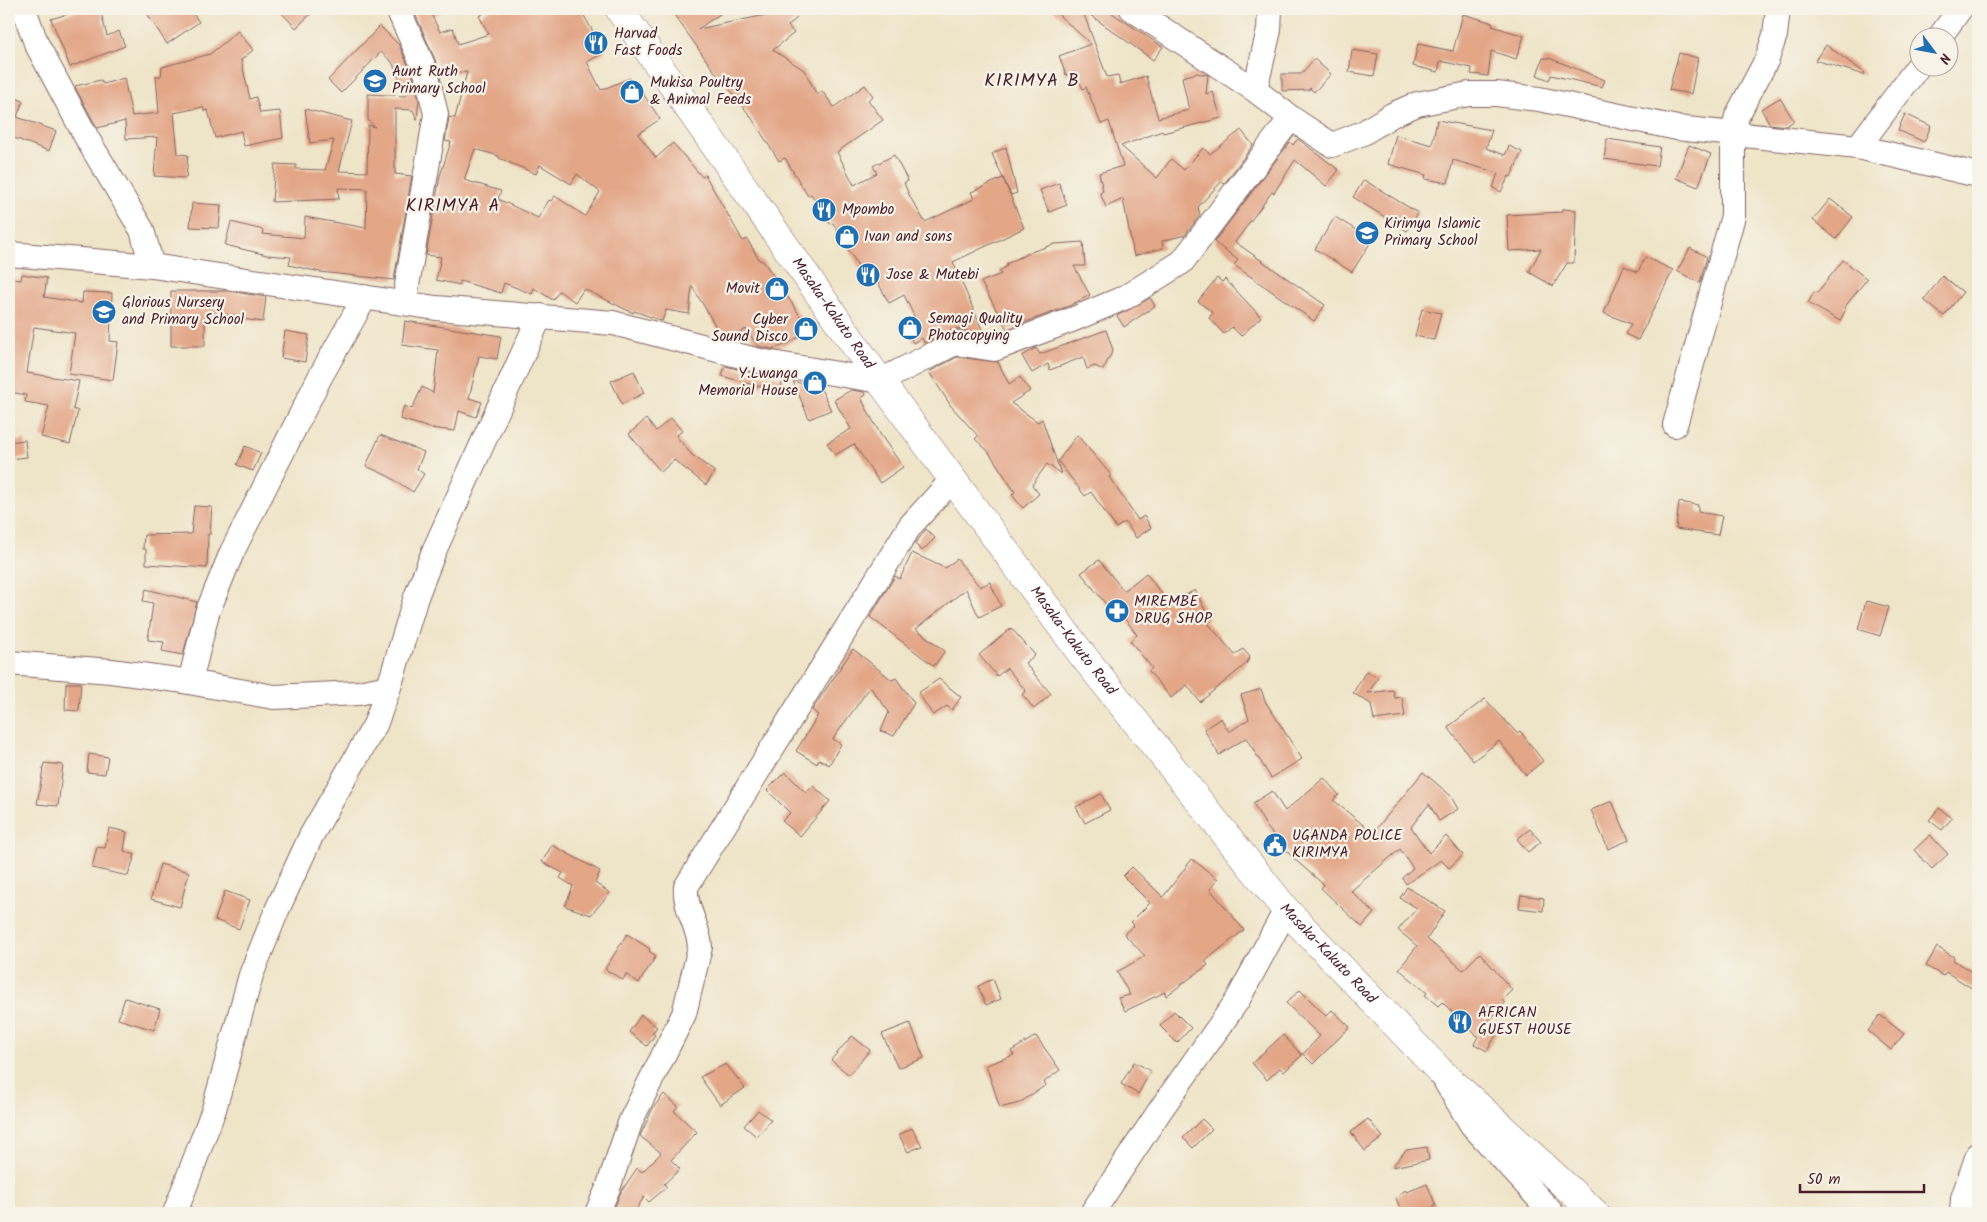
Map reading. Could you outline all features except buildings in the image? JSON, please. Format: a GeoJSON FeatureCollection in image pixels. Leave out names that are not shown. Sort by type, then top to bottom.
{"type":"FeatureCollection","features":[{"type":"Feature","properties":{"kind":"highway","name":"Masaka-Kakuto Road"},"geometry":{"type":"LineString","coordinates":[[619,9],[880,381],[1080,652],[1286,910],[1440,1071],[1595,1213]]}},
{"type":"Feature","properties":{"kind":"street"},"geometry":{"type":"LineString","coordinates":[[24,9],[36,43],[89,142],[142,230],[152,266]]}},
{"type":"Feature","properties":{"kind":"street"},"geometry":{"type":"LineString","coordinates":[[398,9],[426,72],[436,114],[404,303]]}},
{"type":"Feature","properties":{"kind":"street"},"geometry":{"type":"LineString","coordinates":[[1132,9],[1255,90],[1291,118],[1332,145],[1363,133],[1392,115],[1418,104],[1470,94],[1496,94],[1539,99],[1677,128],[1733,132],[1782,140],[1858,147],[1978,175]]}},
{"type":"Feature","properties":{"kind":"street"},"geometry":{"type":"LineString","coordinates":[[1255,90],[1269,30],[1270,9]]}},
{"type":"Feature","properties":{"kind":"street"},"geometry":{"type":"LineString","coordinates":[[1675,425],[1733,216],[1733,132],[1737,116],[1767,59],[1774,35],[1778,9]]}},
{"type":"Feature","properties":{"kind":"street"},"geometry":{"type":"LineString","coordinates":[[1946,28],[1960,9]]}},
{"type":"Feature","properties":{"kind":"street"},"geometry":{"type":"LineString","coordinates":[[1858,147],[1910,77]]}},
{"type":"Feature","properties":{"kind":"street"},"geometry":{"type":"LineString","coordinates":[[9,254],[152,266],[404,303],[613,323],[760,361],[832,375],[880,381],[955,343],[994,349],[1126,297],[1170,271],[1182,262],[1291,118]]}},
{"type":"Feature","properties":{"kind":"street"},"geometry":{"type":"LineString","coordinates":[[190,682],[207,613],[232,552],[320,378],[365,297]]}},
{"type":"Feature","properties":{"kind":"street"},"geometry":{"type":"LineString","coordinates":[[175,1213],[214,1109],[251,975],[277,910],[311,836],[375,725],[389,687],[416,597],[434,552],[540,316]]}},
{"type":"Feature","properties":{"kind":"street"},"geometry":{"type":"LineString","coordinates":[[597,1213],[608,1188],[631,1120],[684,1014],[700,947],[699,936],[685,898],[686,887],[910,526],[953,479]]}},
{"type":"Feature","properties":{"kind":"street"},"geometry":{"type":"LineString","coordinates":[[9,663],[111,671],[190,682],[274,697],[358,693],[389,687]]}},
{"type":"Feature","properties":{"kind":"street"},"geometry":{"type":"LineString","coordinates":[[1092,1213],[1161,1108],[1237,1001],[1286,910]]}},
{"type":"Feature","properties":{"kind":"street"},"geometry":{"type":"LineString","coordinates":[[1440,1071],[1472,1125],[1552,1213]]}},
{"type":"Feature","properties":{"kind":"street"},"geometry":{"type":"LineString","coordinates":[[1962,1213],[1964,1198],[1978,1155]]}},
{"type":"Feature","properties":{"kind":"place","name":"Harvad Fast Foods"},"geometry":{"type":"Point","coordinates":[596,43]}},
{"type":"Feature","properties":{"kind":"place","name":"Aunt Ruth Primary School"},"geometry":{"type":"Point","coordinates":[375,81]}},
{"type":"Feature","properties":{"kind":"place","name":"Mukisa Poultry & Animal Feeds"},"geometry":{"type":"Point","coordinates":[632,92]}},
{"type":"Feature","properties":{"kind":"place","name":"Mpombo"},"geometry":{"type":"Point","coordinates":[824,210]}},
{"type":"Feature","properties":{"kind":"place","name":"Kirimya Islamic Primary School"},"geometry":{"type":"Point","coordinates":[1367,233]}},
{"type":"Feature","properties":{"kind":"place","name":"Ivan and sons"},"geometry":{"type":"Point","coordinates":[847,237]}},
{"type":"Feature","properties":{"kind":"place","name":"Jose & Mutebi"},"geometry":{"type":"Point","coordinates":[868,275]}},
{"type":"Feature","properties":{"kind":"place","name":"Movit"},"geometry":{"type":"Point","coordinates":[777,289]}},
{"type":"Feature","properties":{"kind":"place","name":"Glorious Nursery and Primary School"},"geometry":{"type":"Point","coordinates":[104,312]}},
{"type":"Feature","properties":{"kind":"place","name":"Semagi Quality Photocopying"},"geometry":{"type":"Point","coordinates":[910,328]}},
{"type":"Feature","properties":{"kind":"place","name":"Cyber Sound Disco"},"geometry":{"type":"Point","coordinates":[806,329]}},
{"type":"Feature","properties":{"kind":"place","name":"Y.Lwanga Memorial House"},"geometry":{"type":"Point","coordinates":[815,383]}},
{"type":"Feature","properties":{"kind":"place","name":"MIREMBE DRUG SHOP"},"geometry":{"type":"Point","coordinates":[1117,611]}},
{"type":"Feature","properties":{"kind":"place","name":"UGANDA POLICE KIRIMYA"},"geometry":{"type":"Point","coordinates":[1275,845]}},
{"type":"Feature","properties":{"kind":"place","name":"AFRICAN GUEST HOUSE"},"geometry":{"type":"Point","coordinates":[1460,1022]}},
{"type":"Feature","properties":{"kind":"district","name":"KIRIMYA B"},"geometry":{"type":"Point","coordinates":[1032,81]}},
{"type":"Feature","properties":{"kind":"district","name":"KIRIMYA A"},"geometry":{"type":"Point","coordinates":[453,206]}}]}
